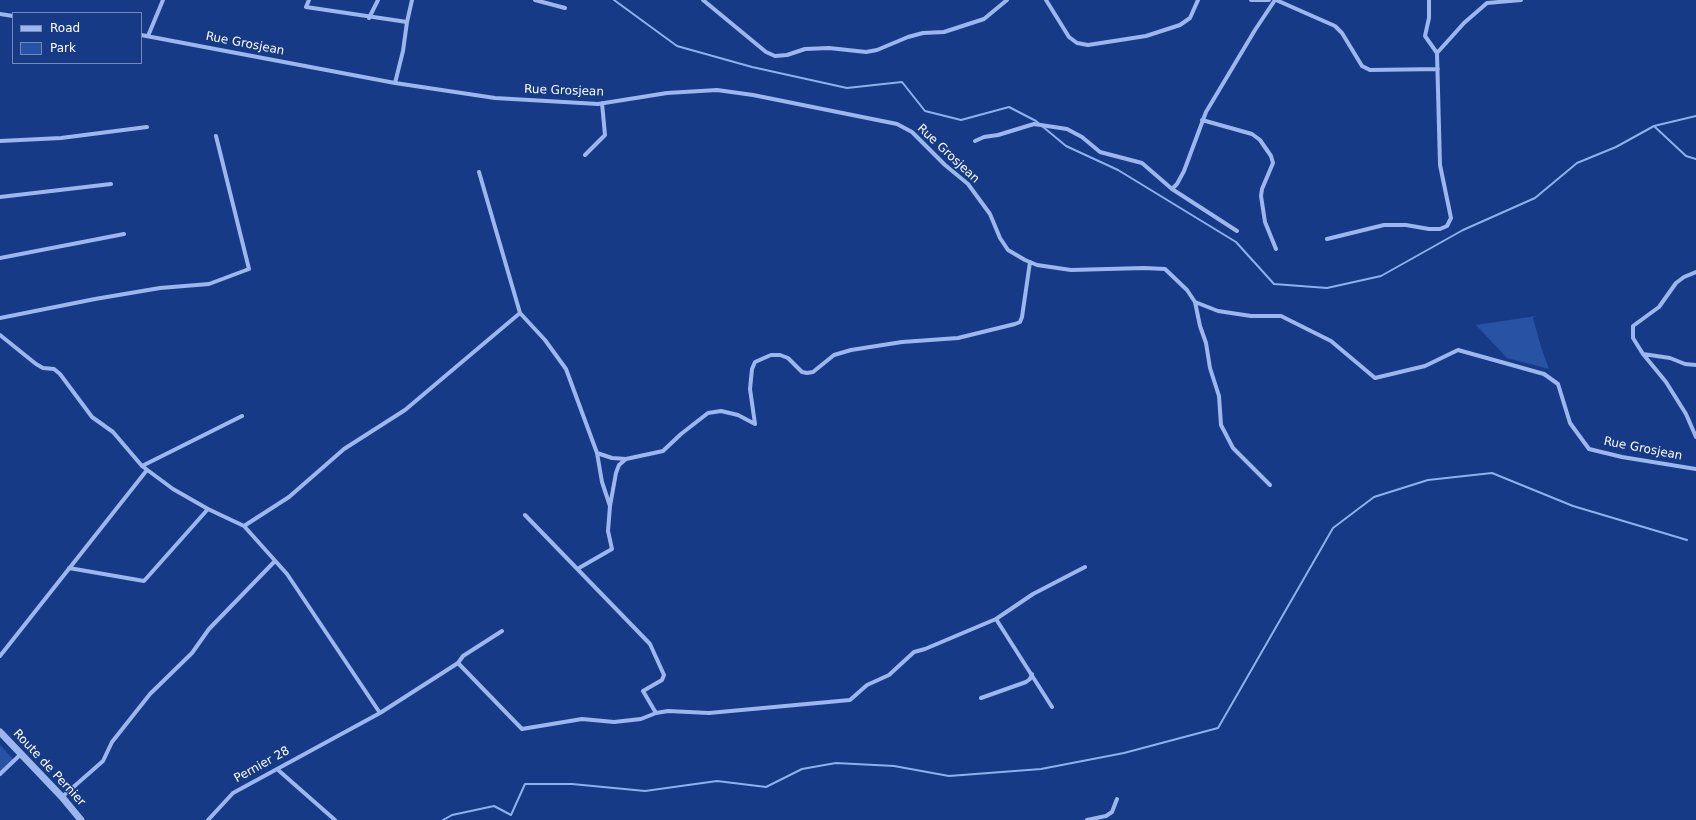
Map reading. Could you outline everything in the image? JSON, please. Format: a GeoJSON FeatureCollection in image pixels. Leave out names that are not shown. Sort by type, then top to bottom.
{"type":"FeatureCollection","features":[{"type":"Feature","properties":{"kind":"street"},"geometry":{"type":"LineString","coordinates":[[148,36],[163,0]]}},
{"type":"Feature","properties":{"kind":"street"},"geometry":{"type":"LineString","coordinates":[[309,0],[306,7],[369,18],[406,22]]}},
{"type":"Feature","properties":{"kind":"street"},"geometry":{"type":"LineString","coordinates":[[369,18],[378,0]]}},
{"type":"Feature","properties":{"kind":"street"},"geometry":{"type":"LineString","coordinates":[[395,82],[403,51],[406,22],[412,0]]}},
{"type":"Feature","properties":{"kind":"street"},"geometry":{"type":"LineString","coordinates":[[535,0],[565,8]]}},
{"type":"Feature","properties":{"kind":"street"},"geometry":{"type":"LineString","coordinates":[[703,0],[766,52],[775,56],[787,55],[805,49],[829,48],[866,52],[877,50],[908,37],[924,33],[944,32],[977,22],[984,19],[1007,0]]}},
{"type":"Feature","properties":{"kind":"street"},"geometry":{"type":"LineString","coordinates":[[1046,0],[1069,37],[1077,43],[1088,45],[1146,36],[1180,25],[1190,18],[1198,0]]}},
{"type":"Feature","properties":{"kind":"street"},"geometry":{"type":"LineString","coordinates":[[1251,0],[1269,0]]}},
{"type":"Feature","properties":{"kind":"street"},"geometry":{"type":"LineString","coordinates":[[1172,189],[1177,184],[1184,171],[1202,120],[1255,30],[1276,0],[1335,26],[1342,33],[1362,66],[1370,70],[1438,69]]}},
{"type":"Feature","properties":{"kind":"street"},"geometry":{"type":"LineString","coordinates":[[1327,239],[1384,225],[1406,225],[1429,229],[1440,229],[1447,226],[1451,218],[1440,165],[1437,53],[1425,36],[1429,18],[1429,0]]}},
{"type":"Feature","properties":{"kind":"street"},"geometry":{"type":"LineString","coordinates":[[1437,53],[1464,23],[1487,3],[1521,0]]}},
{"type":"Feature","properties":{"kind":"street"},"geometry":{"type":"LineString","coordinates":[[0,14],[12,16]]}},
{"type":"Feature","properties":{"kind":"street","name":"Rue Grosjean"},"geometry":{"type":"LineString","coordinates":[[142,35],[395,82],[495,98],[602,103],[667,93],[696,90],[717,90],[753,95],[897,124],[912,132],[945,165],[968,184],[990,214],[1000,238],[1008,250],[1030,262],[1037,265],[1071,270],[1144,268],[1165,269],[1187,290],[1195,302],[1218,311],[1251,316],[1281,316],[1331,341],[1375,378],[1425,366],[1458,350],[1544,374],[1558,384],[1570,423],[1589,449],[1622,457],[1696,469]]}},
{"type":"Feature","properties":{"kind":"street"},"geometry":{"type":"LineString","coordinates":[[585,155],[604,135],[602,103]]}},
{"type":"Feature","properties":{"kind":"street"},"geometry":{"type":"LineString","coordinates":[[1202,120],[1252,134],[1260,140],[1271,156],[1273,163],[1262,189],[1262,196],[1265,222],[1276,248]]}},
{"type":"Feature","properties":{"kind":"street"},"geometry":{"type":"LineString","coordinates":[[975,141],[984,137],[998,135],[1034,124],[1067,129],[1082,137],[1100,152],[1142,163],[1172,189],[1237,231]]}},
{"type":"Feature","properties":{"kind":"street"},"geometry":{"type":"LineString","coordinates":[[0,141],[61,138],[147,127]]}},
{"type":"Feature","properties":{"kind":"street"},"geometry":{"type":"LineString","coordinates":[[0,318],[102,297],[160,288],[209,284],[249,269],[216,136]]}},
{"type":"Feature","properties":{"kind":"street"},"geometry":{"type":"LineString","coordinates":[[479,172],[520,313],[546,340],[566,368],[597,453],[602,482],[610,506]]}},
{"type":"Feature","properties":{"kind":"street"},"geometry":{"type":"LineString","coordinates":[[0,197],[111,184]]}},
{"type":"Feature","properties":{"kind":"street"},"geometry":{"type":"LineString","coordinates":[[0,258],[124,234]]}},
{"type":"Feature","properties":{"kind":"street"},"geometry":{"type":"LineString","coordinates":[[597,453],[612,458],[626,459],[663,451],[680,434],[708,413],[721,411],[738,415],[755,424],[750,389],[752,369],[755,362],[771,355],[780,355],[788,358],[802,372],[807,373],[813,372],[834,355],[851,350],[902,342],[958,338],[1020,322],[1030,262]]}},
{"type":"Feature","properties":{"kind":"street"},"geometry":{"type":"LineString","coordinates":[[1696,272],[1684,277],[1676,283],[1659,307],[1633,326],[1633,338],[1643,354],[1666,382],[1686,414],[1696,437]]}},
{"type":"Feature","properties":{"kind":"street"},"geometry":{"type":"LineString","coordinates":[[1195,302],[1200,326],[1206,343],[1210,368],[1219,396],[1221,425],[1233,448],[1270,485]]}},
{"type":"Feature","properties":{"kind":"street"},"geometry":{"type":"LineString","coordinates":[[244,526],[289,497],[344,449],[405,410],[520,313]]}},
{"type":"Feature","properties":{"kind":"street"},"geometry":{"type":"LineString","coordinates":[[0,335],[42,368],[54,369],[60,374],[92,417],[113,432],[147,470],[173,489],[208,509],[244,526],[287,574],[380,713]]}},
{"type":"Feature","properties":{"kind":"street"},"geometry":{"type":"LineString","coordinates":[[1643,354],[1670,358],[1685,364],[1696,365]]}},
{"type":"Feature","properties":{"kind":"street"},"geometry":{"type":"LineString","coordinates":[[142,466],[242,416]]}},
{"type":"Feature","properties":{"kind":"street"},"geometry":{"type":"LineString","coordinates":[[579,568],[612,549],[608,531],[610,506],[616,473],[619,465],[626,459]]}},
{"type":"Feature","properties":{"kind":"street"},"geometry":{"type":"LineString","coordinates":[[0,656],[147,470]]}},
{"type":"Feature","properties":{"kind":"street"},"geometry":{"type":"LineString","coordinates":[[69,568],[144,581],[208,509]]}},
{"type":"Feature","properties":{"kind":"street"},"geometry":{"type":"LineString","coordinates":[[525,515],[579,568],[650,644],[664,674],[662,680],[644,691],[656,713]]}},
{"type":"Feature","properties":{"kind":"street"},"geometry":{"type":"LineString","coordinates":[[62,797],[103,761],[112,742],[150,694],[192,652],[209,629],[275,561]]}},
{"type":"Feature","properties":{"kind":"street"},"geometry":{"type":"LineString","coordinates":[[458,663],[522,729],[582,719],[614,722],[641,719],[656,713],[668,711],[709,713],[850,700],[867,685],[889,675],[914,652],[925,649],[996,619],[1033,594],[1085,567]]}},
{"type":"Feature","properties":{"kind":"street"},"geometry":{"type":"LineString","coordinates":[[996,619],[1052,707]]}},
{"type":"Feature","properties":{"kind":"street","name":"Pernier 28"},"geometry":{"type":"LineString","coordinates":[[208,820],[233,793],[380,713],[458,663],[463,656],[502,631]]}},
{"type":"Feature","properties":{"kind":"street"},"geometry":{"type":"LineString","coordinates":[[980,698],[1026,682],[1030,679],[1032,674]]}},
{"type":"Feature","properties":{"kind":"street","name":"Route de Pernier"},"geometry":{"type":"LineString","coordinates":[[0,732],[62,797],[81,820]]}},
{"type":"Feature","properties":{"kind":"street"},"geometry":{"type":"LineString","coordinates":[[0,774],[21,754]]}},
{"type":"Feature","properties":{"kind":"street"},"geometry":{"type":"LineString","coordinates":[[277,769],[335,820]]}},
{"type":"Feature","properties":{"kind":"street"},"geometry":{"type":"LineString","coordinates":[[1087,820],[1106,816],[1112,812],[1117,799]]}},
{"type":"Feature","properties":{"kind":"green space"},"geometry":{"type":"Polygon","coordinates":[[[1536,316],[1533,318],[1549,369],[1507,358],[1476,325],[1536,316]]]}},
{"type":"Feature","properties":{"kind":"green space"},"geometry":{"type":"Polygon","coordinates":[[[0,745],[15,761],[0,777],[0,745]]]}},
{"type":"Feature","properties":{"kind":"waterway"},"geometry":{"type":"LineString","coordinates":[[614,0],[677,46],[752,67],[847,88],[902,82],[925,111],[961,120],[1009,107],[1036,121],[1066,146],[1118,170],[1236,242],[1274,284],[1327,288],[1381,276],[1463,230],[1535,198],[1577,163],[1616,147],[1654,126],[1696,116]]}},
{"type":"Feature","properties":{"kind":"waterway"},"geometry":{"type":"LineString","coordinates":[[1655,127],[1686,156],[1696,159]]}},
{"type":"Feature","properties":{"kind":"waterway"},"geometry":{"type":"LineString","coordinates":[[443,820],[452,815],[494,806],[511,815],[525,784],[572,784],[645,791],[717,781],[766,787],[802,769],[836,763],[894,766],[949,776],[1041,769],[1124,753],[1218,728],[1333,528],[1374,497],[1428,480],[1492,473],[1573,506],[1687,540]]}}]}
